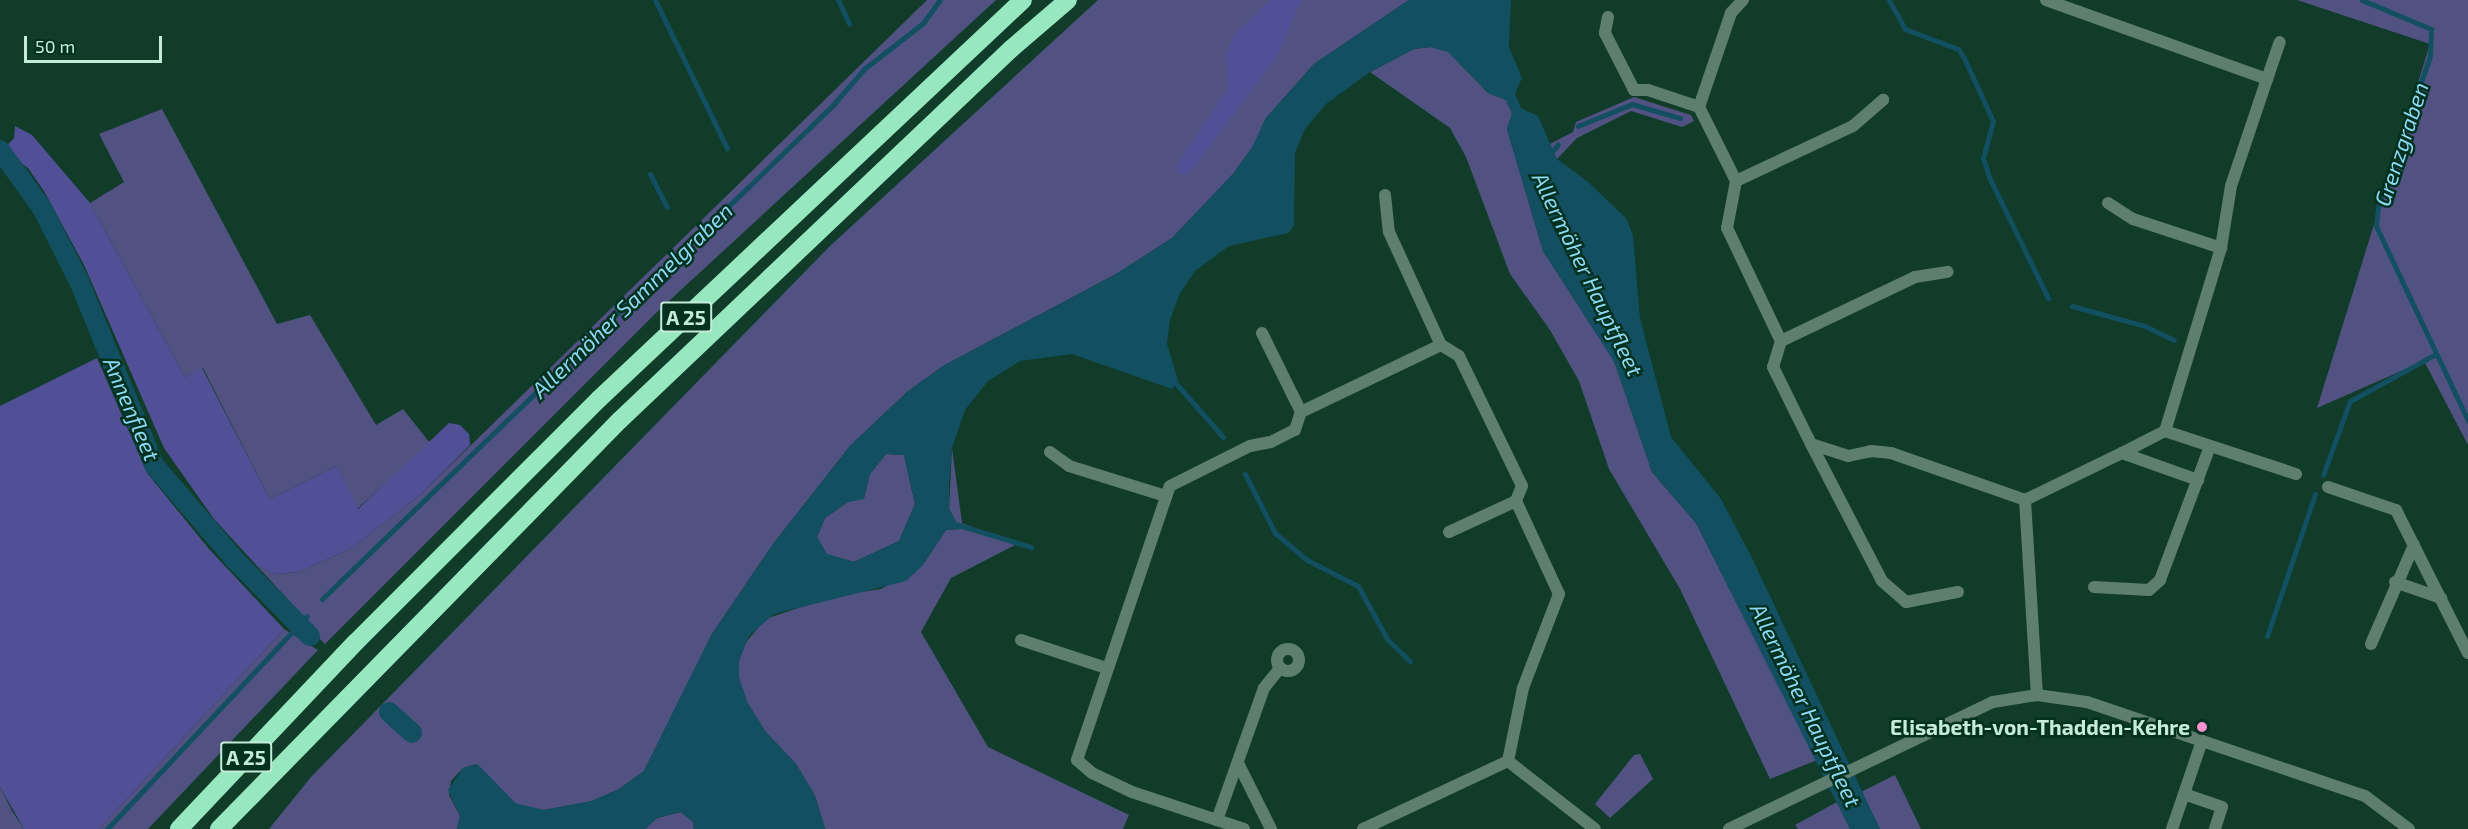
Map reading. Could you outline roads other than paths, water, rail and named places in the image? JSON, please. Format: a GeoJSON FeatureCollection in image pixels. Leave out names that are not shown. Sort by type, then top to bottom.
{"type":"FeatureCollection","features":[{"type":"Feature","properties":{"kind":"highway","name":"A 25"},"geometry":{"type":"LineString","coordinates":[[180,829],[356,642],[599,399],[1023,0]]}},
{"type":"Feature","properties":{"kind":"highway","name":"A 25"},"geometry":{"type":"LineString","coordinates":[[219,829],[380,661],[620,420],[1011,49],[1068,0]]}},
{"type":"Feature","properties":{"kind":"highway"},"geometry":{"type":"LineString","coordinates":[[232,829],[261,784]]}},
{"type":"Feature","properties":{"kind":"street"},"geometry":{"type":"LineString","coordinates":[[1699,107],[1731,13],[1743,0]]}},
{"type":"Feature","properties":{"kind":"street"},"geometry":{"type":"LineString","coordinates":[[2046,0],[2267,79]]}},
{"type":"Feature","properties":{"kind":"street"},"geometry":{"type":"LineString","coordinates":[[1608,17],[1605,33],[1634,90],[1648,90],[1699,107],[1736,181],[1727,228],[1781,341],[1773,367],[1882,581],[1906,602],[1958,592]]}},
{"type":"Feature","properties":{"kind":"street"},"geometry":{"type":"LineString","coordinates":[[2165,431],[2221,248],[2231,186],[2280,42]]}},
{"type":"Feature","properties":{"kind":"street"},"geometry":{"type":"LineString","coordinates":[[1736,181],[1853,126],[1883,100]]}},
{"type":"Feature","properties":{"kind":"street"},"geometry":{"type":"LineString","coordinates":[[1385,195],[1389,232],[1442,345],[1459,356],[1522,486],[1516,501],[1449,532]]}},
{"type":"Feature","properties":{"kind":"street"},"geometry":{"type":"LineString","coordinates":[[2108,203],[2133,219],[2221,248]]}},
{"type":"Feature","properties":{"kind":"street"},"geometry":{"type":"LineString","coordinates":[[1781,341],[1915,277],[1948,272]]}},
{"type":"Feature","properties":{"kind":"street"},"geometry":{"type":"LineString","coordinates":[[1244,829],[1132,792],[1092,773],[1077,760],[1106,668],[1170,486],[1250,446],[1271,442],[1295,430],[1301,412],[1262,333]]}},
{"type":"Feature","properties":{"kind":"street"},"geometry":{"type":"LineString","coordinates":[[1301,412],[1442,345]]}},
{"type":"Feature","properties":{"kind":"street"},"geometry":{"type":"LineString","coordinates":[[1811,444],[1848,456],[1871,451],[1892,453],[2025,500],[2165,431],[2296,474]]}},
{"type":"Feature","properties":{"kind":"street"},"geometry":{"type":"LineString","coordinates":[[2094,587],[2150,590],[2160,580],[2210,446]]}},
{"type":"Feature","properties":{"kind":"street"},"geometry":{"type":"LineString","coordinates":[[1050,452],[1069,466],[1166,496]]}},
{"type":"Feature","properties":{"kind":"street"},"geometry":{"type":"LineString","coordinates":[[2122,453],[2198,480]]}},
{"type":"Feature","properties":{"kind":"street"},"geometry":{"type":"LineString","coordinates":[[2328,487],[2396,510],[2468,653]]}},
{"type":"Feature","properties":{"kind":"street"},"geometry":{"type":"LineString","coordinates":[[2025,500],[2037,695]]}},
{"type":"Feature","properties":{"kind":"street"},"geometry":{"type":"LineString","coordinates":[[1508,761],[1523,688],[1559,594],[1516,501]]}},
{"type":"Feature","properties":{"kind":"street"},"geometry":{"type":"LineString","coordinates":[[2371,644],[2395,582],[2414,545]]}},
{"type":"Feature","properties":{"kind":"street"},"geometry":{"type":"LineString","coordinates":[[2395,582],[2441,598]]}},
{"type":"Feature","properties":{"kind":"street"},"geometry":{"type":"LineString","coordinates":[[1022,640],[1106,668]]}},
{"type":"Feature","properties":{"kind":"street"},"geometry":{"type":"LineString","coordinates":[[1218,820],[1264,688],[1280,668]]}},
{"type":"Feature","properties":{"kind":"street"},"geometry":{"type":"LineString","coordinates":[[1729,829],[1993,702],[2037,695],[2087,702],[2365,796],[2409,829]]}},
{"type":"Feature","properties":{"kind":"street"},"geometry":{"type":"LineString","coordinates":[[2172,829],[2202,741]]}},
{"type":"Feature","properties":{"kind":"street"},"geometry":{"type":"LineString","coordinates":[[1363,829],[1508,761]]}},
{"type":"Feature","properties":{"kind":"street"},"geometry":{"type":"LineString","coordinates":[[1508,761],[1595,829]]}},
{"type":"Feature","properties":{"kind":"street"},"geometry":{"type":"LineString","coordinates":[[1238,763],[1271,829]]}},
{"type":"Feature","properties":{"kind":"street"},"geometry":{"type":"LineString","coordinates":[[2184,794],[2222,807],[2215,829]]}},
{"type":"Feature","properties":{"kind":"water","name":"Allermöher Hauptfleet"},"geometry":{"type":"Polygon","coordinates":[[[1409,0],[1511,0],[1509,47],[1522,78],[1515,94],[1521,108],[1538,116],[1557,159],[1587,181],[1626,218],[1633,235],[1640,318],[1671,437],[1721,499],[1751,556],[1880,829],[1850,829],[1696,523],[1652,472],[1614,361],[1543,251],[1507,129],[1512,114],[1506,100],[1488,93],[1448,52],[1430,47],[1414,49],[1370,72],[1326,104],[1305,129],[1295,153],[1294,226],[1288,233],[1229,246],[1196,270],[1180,293],[1170,320],[1167,344],[1178,380],[1172,389],[1072,354],[1020,361],[988,381],[965,410],[952,448],[949,483],[949,509],[960,529],[946,530],[922,566],[906,581],[774,614],[749,636],[739,661],[739,678],[747,702],[765,731],[796,764],[815,796],[825,829],[694,829],[693,822],[681,812],[657,818],[645,829],[457,829],[460,816],[448,790],[463,768],[477,764],[515,803],[544,810],[592,801],[619,789],[644,771],[712,634],[773,544],[850,446],[907,392],[943,366],[1116,274],[1172,238],[1233,174],[1253,146],[1266,118],[1314,64],[1409,0]],[[886,454],[870,474],[864,499],[848,502],[825,518],[817,537],[827,554],[854,562],[899,541],[915,504],[904,455],[886,454]]]}},
{"type":"Feature","properties":{"kind":"waterway"},"geometry":{"type":"LineString","coordinates":[[655,0],[727,148]]}},
{"type":"Feature","properties":{"kind":"waterway"},"geometry":{"type":"LineString","coordinates":[[838,0],[849,24]]}},
{"type":"Feature","properties":{"kind":"waterway","name":"Allermöher Sammelgraben"},"geometry":{"type":"LineString","coordinates":[[322,599],[833,105],[864,69],[923,23],[940,0]]}},
{"type":"Feature","properties":{"kind":"waterway"},"geometry":{"type":"LineString","coordinates":[[1889,0],[1905,29],[1958,49],[1964,58],[1993,121],[1983,158],[1989,177],[2048,298]]}},
{"type":"Feature","properties":{"kind":"waterway","name":"Grenzgraben"},"geometry":{"type":"LineString","coordinates":[[2362,0],[2431,29],[2430,56],[2378,207],[2376,226],[2468,421]]}},
{"type":"Feature","properties":{"kind":"waterway"},"geometry":{"type":"LineString","coordinates":[[1578,126],[1632,104],[1680,118]]}},
{"type":"Feature","properties":{"kind":"waterway"},"geometry":{"type":"LineString","coordinates":[[1548,157],[1558,144]]}},
{"type":"Feature","properties":{"kind":"waterway","name":"Annenfleet"},"geometry":{"type":"LineString","coordinates":[[0,150],[42,208],[79,281],[154,465],[235,560],[310,636]]}},
{"type":"Feature","properties":{"kind":"waterway"},"geometry":{"type":"LineString","coordinates":[[650,174],[667,207]]}},
{"type":"Feature","properties":{"kind":"waterway"},"geometry":{"type":"LineString","coordinates":[[2072,306],[2145,326],[2174,340]]}},
{"type":"Feature","properties":{"kind":"waterway"},"geometry":{"type":"LineString","coordinates":[[2323,475],[2350,401],[2434,355]]}},
{"type":"Feature","properties":{"kind":"waterway"},"geometry":{"type":"LineString","coordinates":[[1173,380],[1223,437]]}},
{"type":"Feature","properties":{"kind":"waterway"},"geometry":{"type":"LineString","coordinates":[[1245,474],[1275,533],[1307,560],[1358,586],[1387,639],[1410,661]]}},
{"type":"Feature","properties":{"kind":"waterway"},"geometry":{"type":"LineString","coordinates":[[2267,636],[2315,494]]}},
{"type":"Feature","properties":{"kind":"waterway"},"geometry":{"type":"LineString","coordinates":[[952,523],[1031,547]]}},
{"type":"Feature","properties":{"kind":"waterway"},"geometry":{"type":"LineString","coordinates":[[107,829],[307,616]]}},
{"type":"Feature","properties":{"kind":"waterway"},"geometry":{"type":"LineString","coordinates":[[389,712],[412,733]]}},
{"type":"Feature","properties":{"kind":"place","name":"Elisabeth-von-Thadden-Kehre"},"geometry":{"type":"Point","coordinates":[2202,727]}}]}
